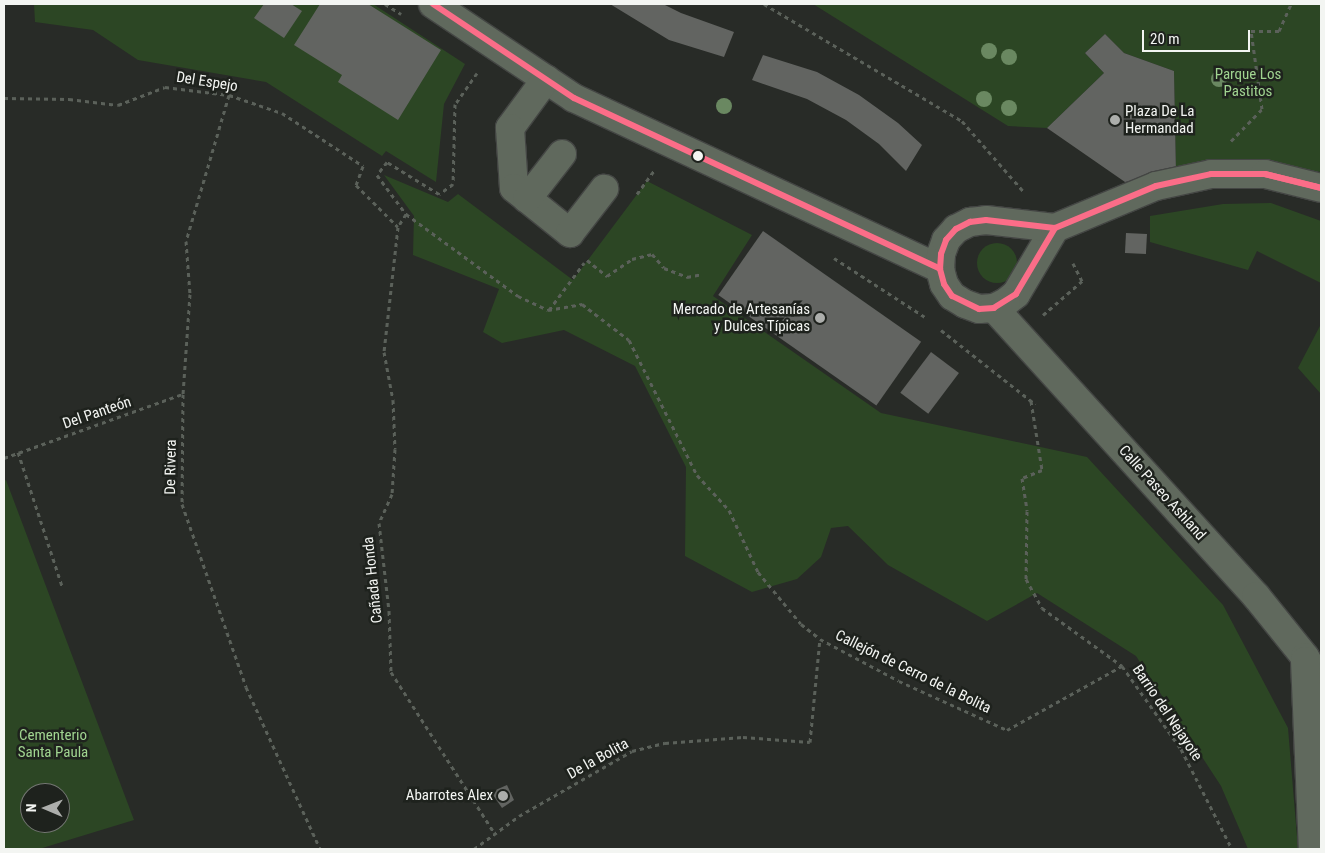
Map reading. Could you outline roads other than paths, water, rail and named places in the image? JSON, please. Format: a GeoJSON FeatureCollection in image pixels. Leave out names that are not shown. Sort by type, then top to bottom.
{"type":"FeatureCollection","features":[{"type":"Feature","properties":{"kind":"street"},"geometry":{"type":"LineString","coordinates":[[433,4],[574,98],[940,270]]}},
{"type":"Feature","properties":{"kind":"street"},"geometry":{"type":"LineString","coordinates":[[546,79],[510,128],[514,188],[570,233],[604,189]]}},
{"type":"Feature","properties":{"kind":"street"},"geometry":{"type":"LineString","coordinates":[[527,199],[562,154]]}},
{"type":"Feature","properties":{"kind":"street"},"geometry":{"type":"LineString","coordinates":[[1055,228],[1024,283],[1016,294],[1006,302],[994,308],[979,309],[965,304],[952,296],[944,284],[940,270],[940,254],[946,240],[963,226],[986,220],[1055,228],[1156,186],[1211,174],[1265,174],[1321,188]]}},
{"type":"Feature","properties":{"kind":"street","name":"Calle Paseo Ashland"},"geometry":{"type":"LineString","coordinates":[[994,308],[1256,596],[1305,657],[1321,685]]}},
{"type":"Feature","properties":{"kind":"street"},"geometry":{"type":"LineString","coordinates":[[1305,657],[1313,849]]}},
{"type":"Feature","properties":{"kind":"place","name":"Plaza De La Hermandad"},"geometry":{"type":"Point","coordinates":[1115,120]}},
{"type":"Feature","properties":{"kind":"place","name":"Mercado de Artesanías y Dulces Típicas"},"geometry":{"type":"Point","coordinates":[820,318]}},
{"type":"Feature","properties":{"kind":"place","name":"Abarrotes Alex"},"geometry":{"type":"Point","coordinates":[503,796]}},
{"type":"Feature","properties":{"kind":"park label","name":"Parque Los Pastitos"},"geometry":{"type":"Point","coordinates":[1248,82]}},
{"type":"Feature","properties":{"kind":"park label","name":"Cementerio Santa Paula"},"geometry":{"type":"Point","coordinates":[53,744]}}]}
